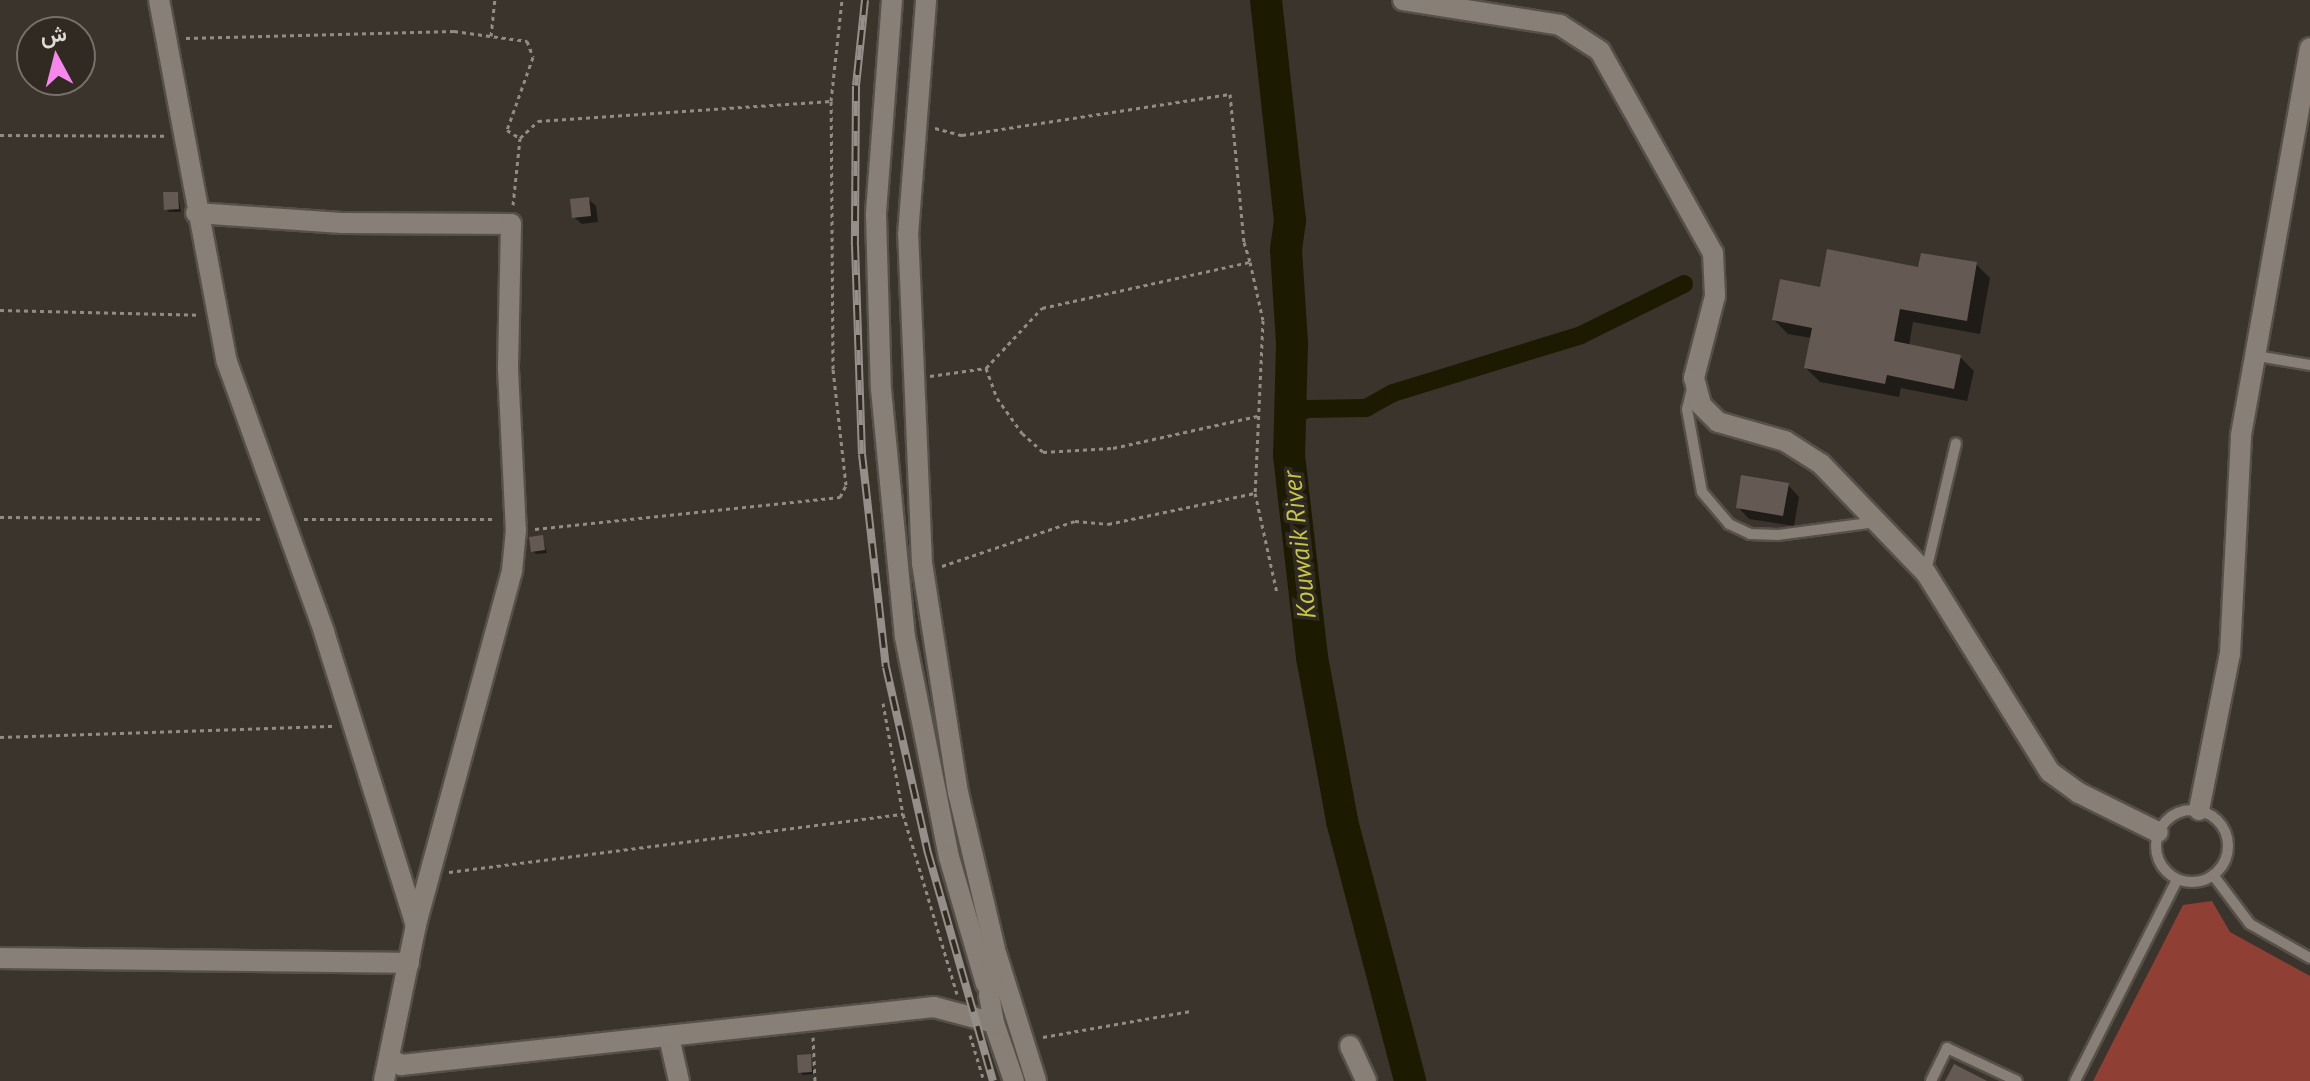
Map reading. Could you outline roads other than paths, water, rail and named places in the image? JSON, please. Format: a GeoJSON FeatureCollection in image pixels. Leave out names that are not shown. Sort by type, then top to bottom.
{"type":"FeatureCollection","features":[{"type":"Feature","properties":{"kind":"street"},"geometry":{"type":"LineString","coordinates":[[159,0],[215,316],[416,925]]}},
{"type":"Feature","properties":{"kind":"street"},"geometry":{"type":"LineString","coordinates":[[892,0],[876,215],[881,389],[903,621],[949,857],[989,995],[994,1023],[1014,1081]]}},
{"type":"Feature","properties":{"kind":"street"},"geometry":{"type":"LineString","coordinates":[[926,0],[908,235],[911,379],[923,573],[958,793],[995,949],[1036,1081]]}},
{"type":"Feature","properties":{"kind":"street"},"geometry":{"type":"LineString","coordinates":[[1403,0],[1560,25],[1600,51],[1713,253],[1715,296],[1694,378],[1708,415],[1798,447],[1926,573],[2050,772],[2079,793],[2158,832]]}},
{"type":"Feature","properties":{"kind":"street"},"geometry":{"type":"LineString","coordinates":[[2199,810],[2230,654],[2241,435],[2310,48]]}},
{"type":"Feature","properties":{"kind":"street"},"geometry":{"type":"LineString","coordinates":[[196,213],[342,223],[511,224],[508,369],[516,524],[512,571],[435,867],[416,925],[409,963],[400,1069]]}},
{"type":"Feature","properties":{"kind":"street"},"geometry":{"type":"LineString","coordinates":[[394,865],[414,876],[435,867]]}},
{"type":"Feature","properties":{"kind":"street"},"geometry":{"type":"LineString","coordinates":[[989,995],[995,949]]}},
{"type":"Feature","properties":{"kind":"street"},"geometry":{"type":"LineString","coordinates":[[0,958],[409,963]]}},
{"type":"Feature","properties":{"kind":"street"},"geometry":{"type":"LineString","coordinates":[[384,1081],[400,1069],[934,1007],[994,1023]]}},
{"type":"Feature","properties":{"kind":"street"},"geometry":{"type":"LineString","coordinates":[[669,1037],[679,1081]]}},
{"type":"Feature","properties":{"kind":"street"},"geometry":{"type":"LineString","coordinates":[[1350,1046],[1366,1081]]}},
{"type":"Feature","properties":{"kind":"lane"},"geometry":{"type":"LineString","coordinates":[[2257,356],[2310,365]]}},
{"type":"Feature","properties":{"kind":"lane"},"geometry":{"type":"LineString","coordinates":[[1694,378],[1687,409],[1696,468],[1710,506],[1729,524],[1750,534],[1778,535],[1877,522]]}},
{"type":"Feature","properties":{"kind":"lane"},"geometry":{"type":"LineString","coordinates":[[1926,573],[1956,443]]}},
{"type":"Feature","properties":{"kind":"lane"},"geometry":{"type":"LineString","coordinates":[[2199,810],[2225,832],[2227,856],[2213,875],[2190,883],[2177,880],[2156,855],[2158,832],[2174,814],[2199,810]]}},
{"type":"Feature","properties":{"kind":"lane"},"geometry":{"type":"LineString","coordinates":[[2213,875],[2250,924],[2310,958]]}},
{"type":"Feature","properties":{"kind":"lane"},"geometry":{"type":"LineString","coordinates":[[2075,1081],[2177,880]]}},
{"type":"Feature","properties":{"kind":"lane"},"geometry":{"type":"LineString","coordinates":[[1931,1081],[1947,1048],[2017,1081]]}},
{"type":"Feature","properties":{"kind":"waterway","name":"Kouwaik River"},"geometry":{"type":"LineString","coordinates":[[1266,0],[1290,221],[1286,250],[1292,344],[1289,455],[1312,657],[1342,821],[1410,1081]]}},
{"type":"Feature","properties":{"kind":"waterway"},"geometry":{"type":"LineString","coordinates":[[1287,418],[1307,409],[1366,408],[1393,393],[1581,335],[1684,284]]}},
{"type":"Feature","properties":{"kind":"railway"},"geometry":{"type":"LineString","coordinates":[[865,0],[856,86],[855,245],[862,454],[886,667],[928,853],[993,1081]]}}]}
